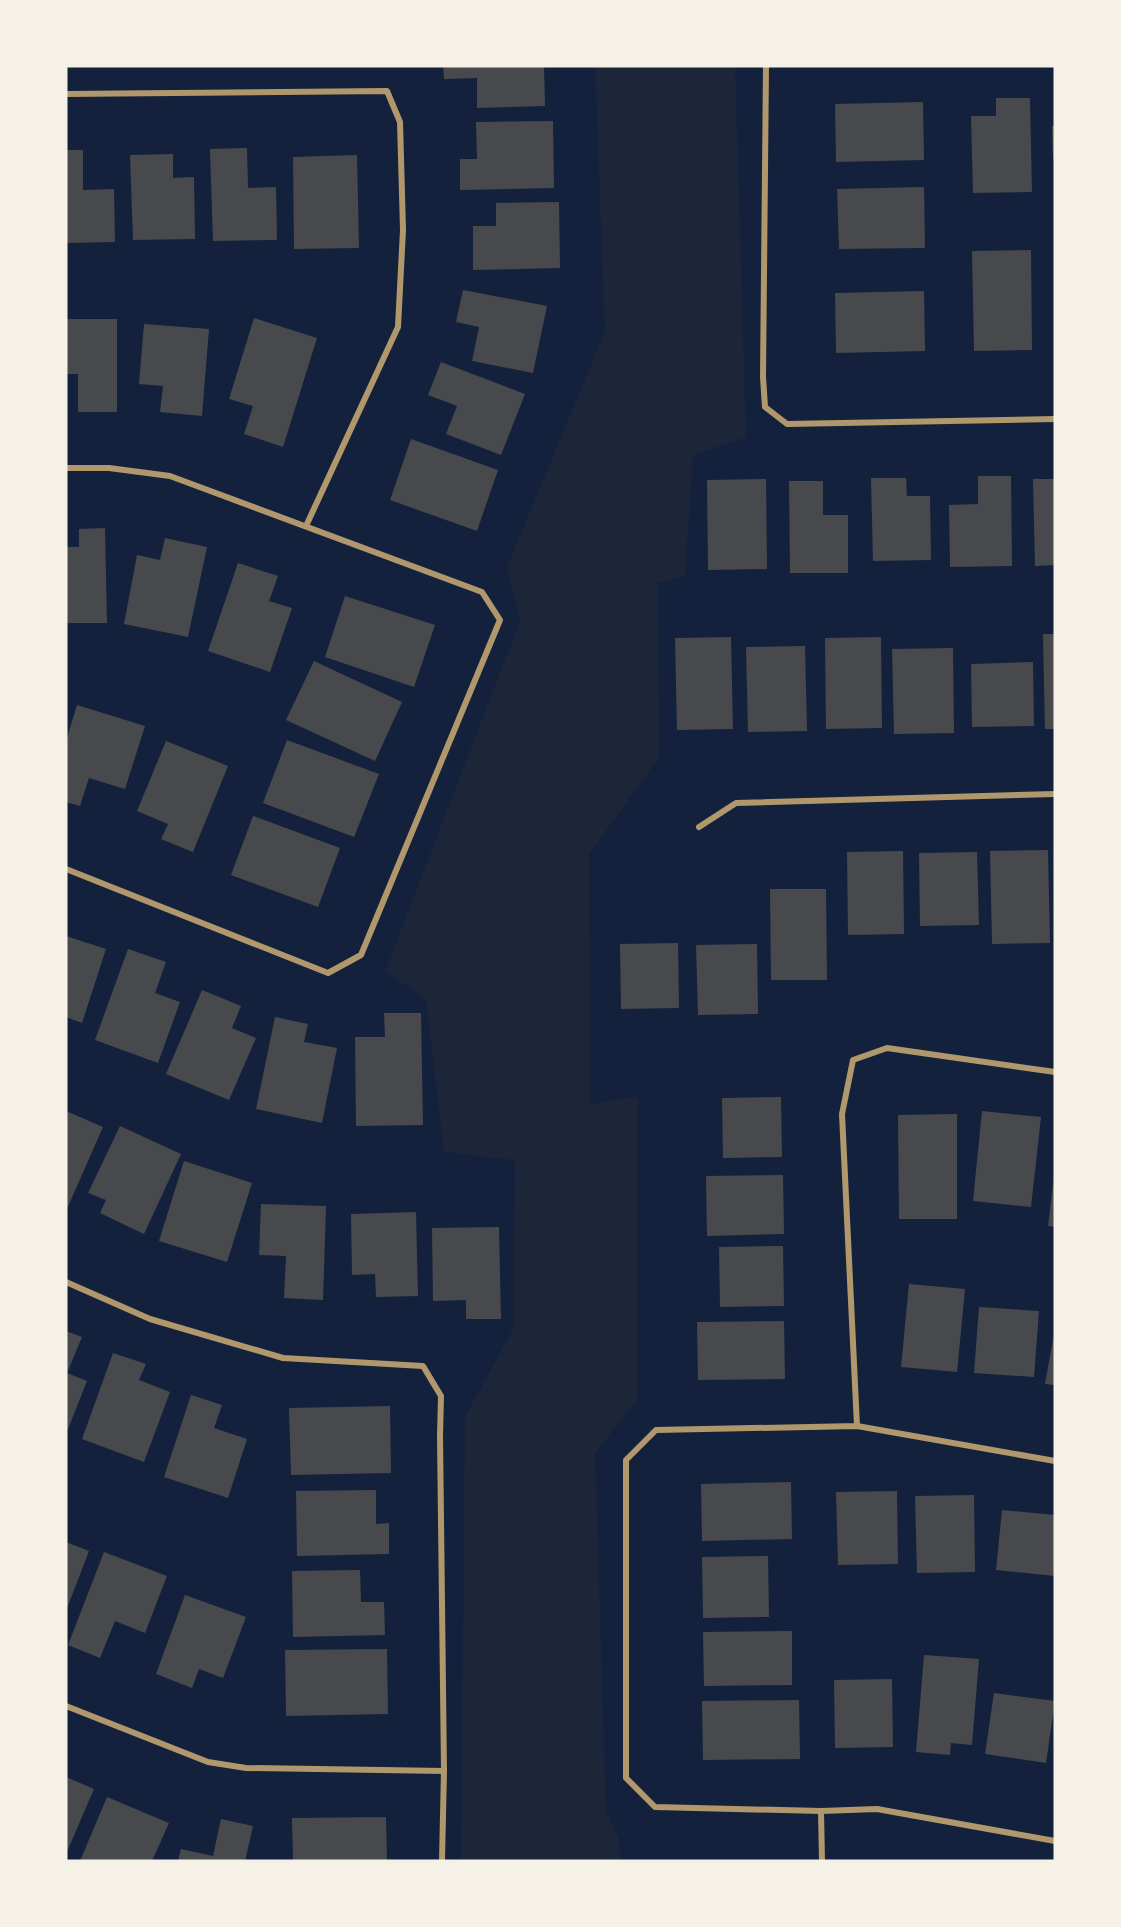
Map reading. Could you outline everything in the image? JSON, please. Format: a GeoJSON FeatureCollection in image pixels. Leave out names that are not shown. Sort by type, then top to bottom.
{"type":"FeatureCollection","features":[{"type":"Feature","properties":{"kind":"street"},"geometry":{"type":"LineString","coordinates":[[766,66],[763,377],[765,408],[787,424],[1055,419]]}},
{"type":"Feature","properties":{"kind":"street"},"geometry":{"type":"LineString","coordinates":[[66,94],[387,91],[400,122],[403,230],[398,327],[306,526]]}},
{"type":"Feature","properties":{"kind":"street"},"geometry":{"type":"LineString","coordinates":[[66,468],[109,468],[170,476],[482,592],[500,620],[361,955],[328,973],[66,869]]}},
{"type":"Feature","properties":{"kind":"street"},"geometry":{"type":"LineString","coordinates":[[699,827],[736,802],[1055,794]]}},
{"type":"Feature","properties":{"kind":"street"},"geometry":{"type":"LineString","coordinates":[[857,1426],[842,1114],[853,1060],[887,1048],[1055,1072]]}},
{"type":"Feature","properties":{"kind":"street"},"geometry":{"type":"LineString","coordinates":[[66,1282],[150,1319],[283,1358],[423,1365],[441,1396],[444,1771],[442,1861]]}},
{"type":"Feature","properties":{"kind":"street"},"geometry":{"type":"LineString","coordinates":[[1055,1461],[857,1426],[656,1430],[626,1460],[626,1778],[655,1808],[821,1811],[877,1809],[1055,1841]]}},
{"type":"Feature","properties":{"kind":"street"},"geometry":{"type":"LineString","coordinates":[[66,1706],[208,1762],[246,1768],[444,1771]]}},
{"type":"Feature","properties":{"kind":"street"},"geometry":{"type":"LineString","coordinates":[[821,1811],[822,1861]]}},
{"type":"Feature","properties":{"kind":"shaded area"},"geometry":{"type":"Polygon","coordinates":[[[595,66],[735,66],[746,437],[693,455],[685,576],[658,583],[659,758],[589,854],[591,1104],[637,1097],[637,1400],[595,1453],[606,1810],[619,1839],[620,1861],[461,1861],[465,1417],[513,1329],[515,1160],[444,1152],[426,999],[385,972],[520,621],[507,567],[605,331],[595,66]]]}},
{"type":"Feature","properties":{"kind":"building"},"geometry":{"type":"Polygon","coordinates":[[[443,66],[544,66],[545,106],[477,108],[477,78],[444,79],[443,66]]]}},
{"type":"Feature","properties":{"kind":"building"},"geometry":{"type":"Polygon","coordinates":[[[996,98],[1030,98],[1032,192],[973,193],[971,116],[996,116],[996,98]]]}},
{"type":"Feature","properties":{"kind":"building"},"geometry":{"type":"Polygon","coordinates":[[[923,102],[924,160],[836,162],[835,104],[923,102]]]}},
{"type":"Feature","properties":{"kind":"building"},"geometry":{"type":"Polygon","coordinates":[[[553,121],[554,188],[460,190],[460,159],[477,159],[476,122],[553,121]]]}},
{"type":"Feature","properties":{"kind":"building"},"geometry":{"type":"Polygon","coordinates":[[[1052,126],[1055,126],[1055,159],[1053,159],[1052,126]]]}},
{"type":"Feature","properties":{"kind":"building"},"geometry":{"type":"Polygon","coordinates":[[[247,148],[248,188],[276,187],[277,240],[213,241],[210,149],[247,148]]]}},
{"type":"Feature","properties":{"kind":"building"},"geometry":{"type":"Polygon","coordinates":[[[66,150],[83,150],[83,190],[114,189],[115,242],[66,243],[66,150]]]}},
{"type":"Feature","properties":{"kind":"building"},"geometry":{"type":"Polygon","coordinates":[[[173,154],[173,178],[194,177],[195,239],[133,240],[130,155],[173,154]]]}},
{"type":"Feature","properties":{"kind":"building"},"geometry":{"type":"Polygon","coordinates":[[[357,155],[359,248],[294,249],[293,157],[357,155]]]}},
{"type":"Feature","properties":{"kind":"building"},"geometry":{"type":"Polygon","coordinates":[[[924,187],[925,248],[839,249],[837,189],[924,187]]]}},
{"type":"Feature","properties":{"kind":"building"},"geometry":{"type":"Polygon","coordinates":[[[559,202],[560,268],[473,270],[473,226],[496,226],[496,203],[559,202]]]}},
{"type":"Feature","properties":{"kind":"building"},"geometry":{"type":"Polygon","coordinates":[[[1031,250],[1032,350],[974,351],[972,251],[1031,250]]]}},
{"type":"Feature","properties":{"kind":"building"},"geometry":{"type":"Polygon","coordinates":[[[463,290],[547,306],[533,373],[472,361],[479,327],[456,322],[463,290]]]}},
{"type":"Feature","properties":{"kind":"building"},"geometry":{"type":"Polygon","coordinates":[[[924,291],[925,351],[836,353],[835,293],[924,291]]]}},
{"type":"Feature","properties":{"kind":"building"},"geometry":{"type":"Polygon","coordinates":[[[254,318],[317,338],[283,447],[244,434],[253,406],[229,399],[254,318]]]}},
{"type":"Feature","properties":{"kind":"building"},"geometry":{"type":"Polygon","coordinates":[[[66,319],[117,319],[117,412],[78,412],[78,374],[66,374],[66,319]]]}},
{"type":"Feature","properties":{"kind":"building"},"geometry":{"type":"Polygon","coordinates":[[[144,324],[209,329],[202,416],[160,412],[163,386],[139,384],[144,324]]]}},
{"type":"Feature","properties":{"kind":"building"},"geometry":{"type":"Polygon","coordinates":[[[441,362],[525,394],[501,455],[446,434],[457,406],[428,395],[441,362]]]}},
{"type":"Feature","properties":{"kind":"building"},"geometry":{"type":"Polygon","coordinates":[[[411,439],[498,470],[477,531],[390,500],[411,439]]]}},
{"type":"Feature","properties":{"kind":"building"},"geometry":{"type":"Polygon","coordinates":[[[978,476],[1011,476],[1012,566],[950,567],[949,505],[978,504],[978,476]]]}},
{"type":"Feature","properties":{"kind":"building"},"geometry":{"type":"Polygon","coordinates":[[[871,478],[906,478],[907,496],[930,496],[931,560],[873,561],[871,478]]]}},
{"type":"Feature","properties":{"kind":"building"},"geometry":{"type":"Polygon","coordinates":[[[766,479],[767,569],[708,570],[707,480],[766,479]]]}},
{"type":"Feature","properties":{"kind":"building"},"geometry":{"type":"Polygon","coordinates":[[[1033,479],[1055,479],[1055,565],[1035,566],[1033,479]]]}},
{"type":"Feature","properties":{"kind":"building"},"geometry":{"type":"Polygon","coordinates":[[[789,481],[823,481],[823,515],[848,515],[848,573],[790,573],[789,481]]]}},
{"type":"Feature","properties":{"kind":"building"},"geometry":{"type":"Polygon","coordinates":[[[105,528],[107,623],[66,623],[66,547],[79,547],[79,529],[105,528]]]}},
{"type":"Feature","properties":{"kind":"building"},"geometry":{"type":"Polygon","coordinates":[[[165,538],[207,547],[188,637],[124,624],[137,555],[160,560],[165,538]]]}},
{"type":"Feature","properties":{"kind":"building"},"geometry":{"type":"Polygon","coordinates":[[[238,563],[278,576],[269,601],[292,608],[270,672],[208,651],[238,563]]]}},
{"type":"Feature","properties":{"kind":"building"},"geometry":{"type":"Polygon","coordinates":[[[345,596],[435,625],[414,687],[325,657],[345,596]]]}},
{"type":"Feature","properties":{"kind":"building"},"geometry":{"type":"Polygon","coordinates":[[[1043,634],[1055,634],[1055,729],[1045,729],[1043,634]]]}},
{"type":"Feature","properties":{"kind":"building"},"geometry":{"type":"Polygon","coordinates":[[[731,637],[733,729],[677,730],[675,638],[731,637]]]}},
{"type":"Feature","properties":{"kind":"building"},"geometry":{"type":"Polygon","coordinates":[[[881,637],[882,728],[826,729],[825,638],[881,637]]]}},
{"type":"Feature","properties":{"kind":"building"},"geometry":{"type":"Polygon","coordinates":[[[805,646],[807,731],[748,732],[746,647],[805,646]]]}},
{"type":"Feature","properties":{"kind":"building"},"geometry":{"type":"Polygon","coordinates":[[[953,648],[954,733],[894,734],[892,649],[953,648]]]}},
{"type":"Feature","properties":{"kind":"building"},"geometry":{"type":"Polygon","coordinates":[[[314,661],[402,702],[375,761],[286,720],[314,661]]]}},
{"type":"Feature","properties":{"kind":"building"},"geometry":{"type":"Polygon","coordinates":[[[1033,662],[1034,726],[972,727],[971,664],[1033,662]]]}},
{"type":"Feature","properties":{"kind":"building"},"geometry":{"type":"Polygon","coordinates":[[[77,705],[145,726],[125,789],[89,778],[80,806],[66,802],[66,741],[77,705]]]}},
{"type":"Feature","properties":{"kind":"building"},"geometry":{"type":"Polygon","coordinates":[[[287,740],[379,774],[354,837],[263,803],[287,740]]]}},
{"type":"Feature","properties":{"kind":"building"},"geometry":{"type":"Polygon","coordinates":[[[166,741],[228,766],[193,852],[161,839],[168,824],[137,811],[166,741]]]}},
{"type":"Feature","properties":{"kind":"building"},"geometry":{"type":"Polygon","coordinates":[[[253,816],[340,848],[318,907],[231,875],[253,816]]]}},
{"type":"Feature","properties":{"kind":"building"},"geometry":{"type":"Polygon","coordinates":[[[1048,850],[1050,943],[992,944],[990,851],[1048,850]]]}},
{"type":"Feature","properties":{"kind":"building"},"geometry":{"type":"Polygon","coordinates":[[[903,851],[904,934],[848,935],[847,852],[903,851]]]}},
{"type":"Feature","properties":{"kind":"building"},"geometry":{"type":"Polygon","coordinates":[[[977,852],[979,925],[920,926],[919,853],[977,852]]]}},
{"type":"Feature","properties":{"kind":"building"},"geometry":{"type":"Polygon","coordinates":[[[770,889],[826,889],[827,980],[771,980],[770,889]]]}},
{"type":"Feature","properties":{"kind":"building"},"geometry":{"type":"Polygon","coordinates":[[[66,936],[106,949],[82,1023],[66,1017],[66,936]]]}},
{"type":"Feature","properties":{"kind":"building"},"geometry":{"type":"Polygon","coordinates":[[[678,943],[679,1008],[621,1009],[620,944],[678,943]]]}},
{"type":"Feature","properties":{"kind":"building"},"geometry":{"type":"Polygon","coordinates":[[[757,944],[758,1014],[698,1015],[696,945],[757,944]]]}},
{"type":"Feature","properties":{"kind":"building"},"geometry":{"type":"Polygon","coordinates":[[[128,949],[166,962],[155,993],[180,1002],[158,1063],[95,1040],[128,949]]]}},
{"type":"Feature","properties":{"kind":"building"},"geometry":{"type":"Polygon","coordinates":[[[202,990],[241,1006],[232,1028],[256,1038],[229,1100],[166,1074],[202,990]]]}},
{"type":"Feature","properties":{"kind":"building"},"geometry":{"type":"Polygon","coordinates":[[[384,1013],[421,1013],[423,1125],[356,1126],[355,1037],[385,1037],[384,1013]]]}},
{"type":"Feature","properties":{"kind":"building"},"geometry":{"type":"Polygon","coordinates":[[[275,1017],[308,1024],[304,1042],[337,1048],[322,1123],[256,1109],[275,1017]]]}},
{"type":"Feature","properties":{"kind":"building"},"geometry":{"type":"Polygon","coordinates":[[[781,1097],[782,1157],[723,1158],[722,1098],[781,1097]]]}},
{"type":"Feature","properties":{"kind":"building"},"geometry":{"type":"Polygon","coordinates":[[[66,1111],[103,1127],[66,1211],[66,1111]]]}},
{"type":"Feature","properties":{"kind":"building"},"geometry":{"type":"Polygon","coordinates":[[[982,1111],[1041,1117],[1031,1207],[973,1201],[982,1111]]]}},
{"type":"Feature","properties":{"kind":"building"},"geometry":{"type":"Polygon","coordinates":[[[957,1114],[957,1219],[899,1219],[898,1115],[957,1114]]]}},
{"type":"Feature","properties":{"kind":"building"},"geometry":{"type":"Polygon","coordinates":[[[120,1126],[181,1154],[144,1234],[100,1213],[106,1200],[88,1193],[120,1126]]]}},
{"type":"Feature","properties":{"kind":"building"},"geometry":{"type":"Polygon","coordinates":[[[184,1161],[252,1183],[227,1262],[159,1241],[184,1161]]]}},
{"type":"Feature","properties":{"kind":"building"},"geometry":{"type":"Polygon","coordinates":[[[783,1175],[784,1234],[707,1236],[706,1176],[783,1175]]]}},
{"type":"Feature","properties":{"kind":"building"},"geometry":{"type":"Polygon","coordinates":[[[1055,1177],[1055,1227],[1048,1226],[1055,1177]]]}},
{"type":"Feature","properties":{"kind":"building"},"geometry":{"type":"Polygon","coordinates":[[[261,1204],[326,1206],[323,1300],[284,1298],[286,1256],[259,1255],[261,1204]]]}},
{"type":"Feature","properties":{"kind":"building"},"geometry":{"type":"Polygon","coordinates":[[[416,1212],[418,1296],[376,1297],[375,1274],[352,1275],[351,1214],[416,1212]]]}},
{"type":"Feature","properties":{"kind":"building"},"geometry":{"type":"Polygon","coordinates":[[[499,1227],[501,1319],[466,1319],[466,1300],[433,1301],[432,1228],[499,1227]]]}},
{"type":"Feature","properties":{"kind":"building"},"geometry":{"type":"Polygon","coordinates":[[[783,1246],[784,1306],[720,1307],[719,1247],[783,1246]]]}},
{"type":"Feature","properties":{"kind":"building"},"geometry":{"type":"Polygon","coordinates":[[[909,1284],[965,1289],[957,1372],[901,1367],[909,1284]]]}},
{"type":"Feature","properties":{"kind":"building"},"geometry":{"type":"Polygon","coordinates":[[[979,1307],[1039,1311],[1034,1377],[974,1373],[979,1307]]]}},
{"type":"Feature","properties":{"kind":"building"},"geometry":{"type":"Polygon","coordinates":[[[784,1321],[785,1379],[698,1380],[697,1322],[784,1321]]]}},
{"type":"Feature","properties":{"kind":"building"},"geometry":{"type":"Polygon","coordinates":[[[66,1331],[82,1337],[67,1373],[87,1381],[66,1434],[66,1331]]]}},
{"type":"Feature","properties":{"kind":"building"},"geometry":{"type":"Polygon","coordinates":[[[1055,1334],[1055,1385],[1045,1384],[1055,1334]]]}},
{"type":"Feature","properties":{"kind":"building"},"geometry":{"type":"Polygon","coordinates":[[[113,1353],[146,1364],[139,1380],[170,1392],[144,1462],[82,1439],[113,1353]]]}},
{"type":"Feature","properties":{"kind":"building"},"geometry":{"type":"Polygon","coordinates":[[[191,1395],[222,1405],[214,1428],[247,1439],[228,1498],[164,1477],[191,1395]]]}},
{"type":"Feature","properties":{"kind":"building"},"geometry":{"type":"Polygon","coordinates":[[[390,1406],[391,1473],[291,1475],[289,1408],[390,1406]]]}},
{"type":"Feature","properties":{"kind":"building"},"geometry":{"type":"Polygon","coordinates":[[[791,1482],[792,1539],[702,1541],[701,1484],[791,1482]]]}},
{"type":"Feature","properties":{"kind":"building"},"geometry":{"type":"Polygon","coordinates":[[[376,1490],[376,1524],[389,1523],[389,1554],[297,1556],[296,1491],[376,1490]]]}},
{"type":"Feature","properties":{"kind":"building"},"geometry":{"type":"Polygon","coordinates":[[[897,1491],[898,1564],[838,1565],[836,1492],[897,1491]]]}},
{"type":"Feature","properties":{"kind":"building"},"geometry":{"type":"Polygon","coordinates":[[[974,1495],[975,1572],[917,1573],[915,1496],[974,1495]]]}},
{"type":"Feature","properties":{"kind":"building"},"geometry":{"type":"Polygon","coordinates":[[[1002,1510],[1055,1515],[1055,1576],[996,1570],[1002,1510]]]}},
{"type":"Feature","properties":{"kind":"building"},"geometry":{"type":"Polygon","coordinates":[[[66,1542],[89,1551],[66,1611],[66,1542]]]}},
{"type":"Feature","properties":{"kind":"building"},"geometry":{"type":"Polygon","coordinates":[[[104,1552],[167,1576],[145,1633],[115,1621],[100,1658],[68,1645],[104,1552]]]}},
{"type":"Feature","properties":{"kind":"building"},"geometry":{"type":"Polygon","coordinates":[[[768,1556],[769,1617],[703,1618],[702,1557],[768,1556]]]}},
{"type":"Feature","properties":{"kind":"building"},"geometry":{"type":"Polygon","coordinates":[[[360,1570],[361,1602],[384,1602],[385,1635],[293,1637],[292,1571],[360,1570]]]}},
{"type":"Feature","properties":{"kind":"building"},"geometry":{"type":"Polygon","coordinates":[[[185,1595],[246,1617],[223,1678],[199,1669],[192,1688],[156,1674],[185,1595]]]}},
{"type":"Feature","properties":{"kind":"building"},"geometry":{"type":"Polygon","coordinates":[[[792,1631],[792,1685],[704,1686],[703,1632],[792,1631]]]}},
{"type":"Feature","properties":{"kind":"building"},"geometry":{"type":"Polygon","coordinates":[[[387,1649],[388,1714],[286,1716],[285,1650],[387,1649]]]}},
{"type":"Feature","properties":{"kind":"building"},"geometry":{"type":"Polygon","coordinates":[[[924,1655],[979,1659],[972,1745],[951,1743],[950,1755],[916,1752],[924,1655]]]}},
{"type":"Feature","properties":{"kind":"building"},"geometry":{"type":"Polygon","coordinates":[[[892,1679],[893,1747],[835,1748],[834,1680],[892,1679]]]}},
{"type":"Feature","properties":{"kind":"building"},"geometry":{"type":"Polygon","coordinates":[[[994,1693],[1055,1701],[1046,1763],[985,1754],[994,1693]]]}},
{"type":"Feature","properties":{"kind":"building"},"geometry":{"type":"Polygon","coordinates":[[[799,1700],[800,1759],[703,1760],[702,1701],[799,1700]]]}},
{"type":"Feature","properties":{"kind":"building"},"geometry":{"type":"Polygon","coordinates":[[[66,1777],[94,1789],[66,1854],[66,1777]]]}},
{"type":"Feature","properties":{"kind":"building"},"geometry":{"type":"Polygon","coordinates":[[[107,1797],[169,1823],[152,1861],[80,1861],[107,1797]]]}},
{"type":"Feature","properties":{"kind":"building"},"geometry":{"type":"Polygon","coordinates":[[[386,1817],[387,1861],[293,1861],[292,1818],[386,1817]]]}},
{"type":"Feature","properties":{"kind":"building"},"geometry":{"type":"Polygon","coordinates":[[[221,1819],[253,1826],[245,1861],[178,1861],[181,1849],[213,1856],[221,1819]]]}}]}
